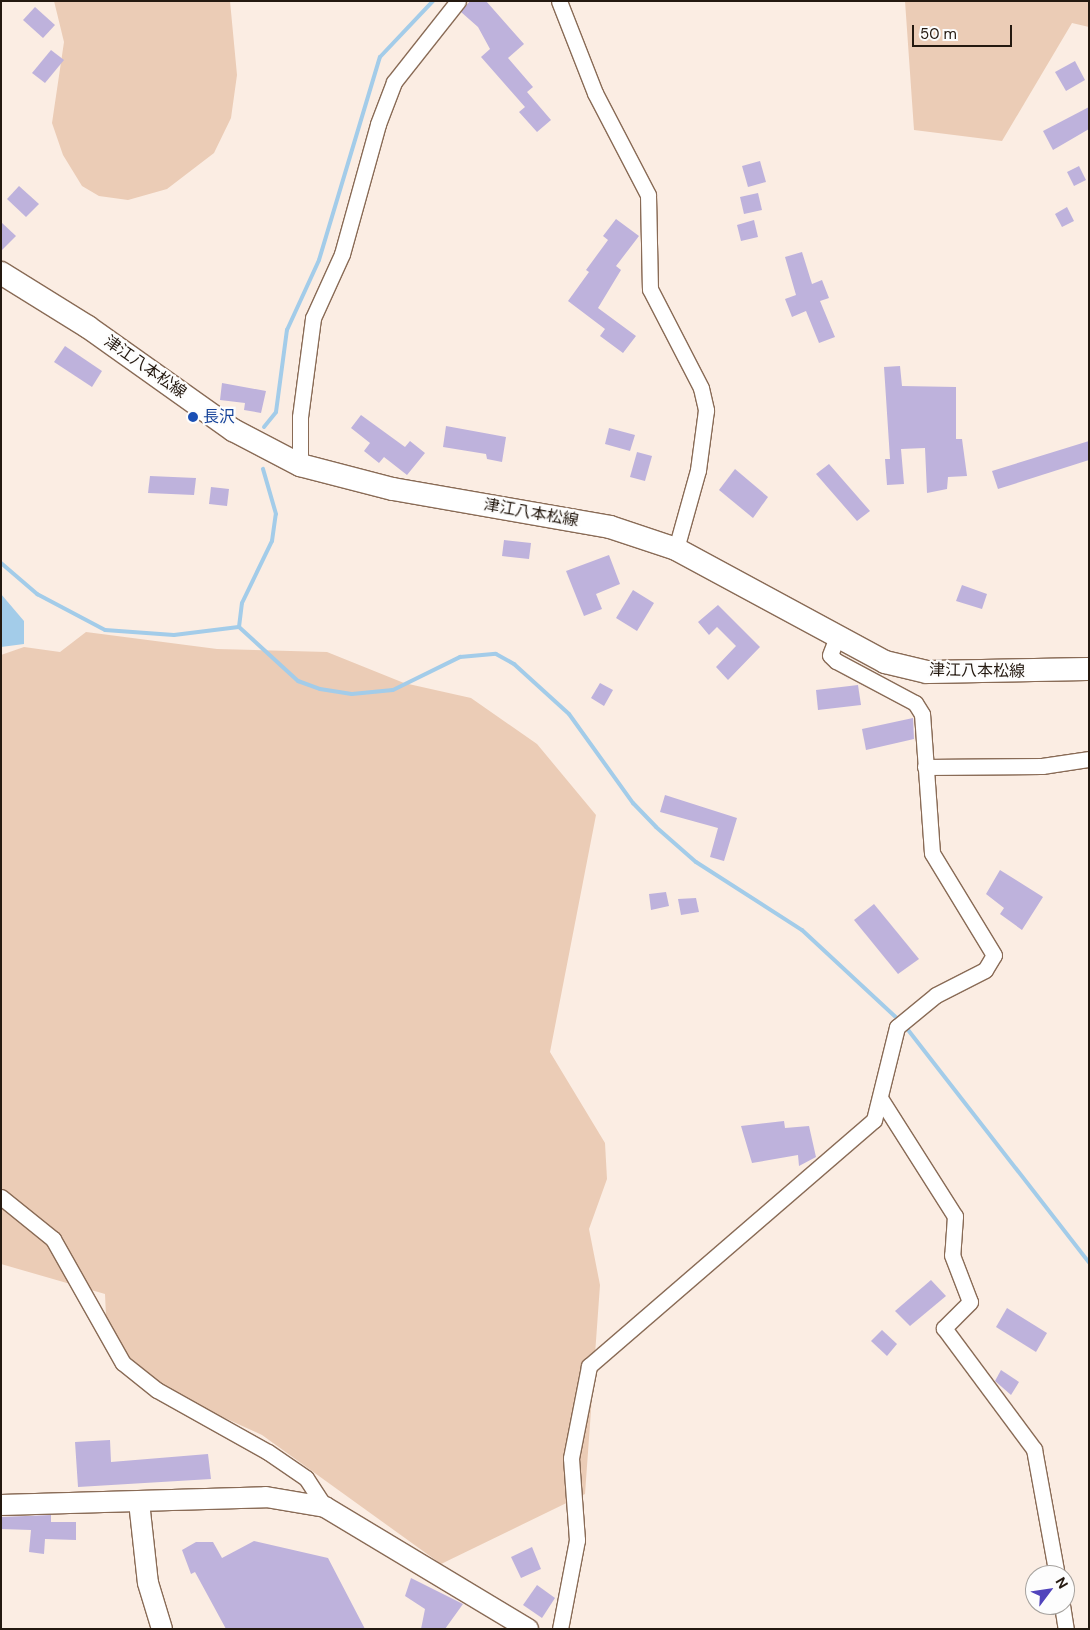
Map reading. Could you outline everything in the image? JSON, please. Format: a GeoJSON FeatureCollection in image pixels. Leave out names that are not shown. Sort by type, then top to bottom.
{"type":"FeatureCollection","features":[{"type":"Feature","properties":{"kind":"main road","name":"津江八本松線"},"geometry":{"type":"LineString","coordinates":[[1,272],[88,327],[233,430],[300,465],[393,489],[610,527],[676,550],[836,639],[885,662],[927,672],[1089,669]]}},
{"type":"Feature","properties":{"kind":"street"},"geometry":{"type":"LineString","coordinates":[[300,465],[301,400],[313,318],[342,254],[378,124],[394,82],[458,1]]}},
{"type":"Feature","properties":{"kind":"street"},"geometry":{"type":"LineString","coordinates":[[559,1],[595,93],[648,195],[650,289],[701,388],[706,410],[698,470],[676,550]]}},
{"type":"Feature","properties":{"kind":"street"},"geometry":{"type":"LineString","coordinates":[[560,1629],[577,1540],[571,1458],[589,1366],[874,1120],[897,1027],[936,995],[985,970],[994,956],[932,853],[922,714],[915,703],[836,661],[830,655],[836,639]]}},
{"type":"Feature","properties":{"kind":"street"},"geometry":{"type":"LineString","coordinates":[[925,767],[1042,766],[1089,759]]}},
{"type":"Feature","properties":{"kind":"street"},"geometry":{"type":"LineString","coordinates":[[880,1098],[955,1216],[952,1255],[970,1302],[944,1328],[1034,1449],[1055,1565]]}},
{"type":"Feature","properties":{"kind":"street"},"geometry":{"type":"LineString","coordinates":[[1,1197],[52,1239],[123,1362],[157,1390],[268,1452],[306,1478],[325,1507]]}},
{"type":"Feature","properties":{"kind":"street"},"geometry":{"type":"LineString","coordinates":[[1,1505],[266,1497],[325,1507],[528,1629]]}},
{"type":"Feature","properties":{"kind":"street"},"geometry":{"type":"LineString","coordinates":[[139,1502],[148,1583],[162,1629]]}},
{"type":"Feature","properties":{"kind":"street"},"geometry":{"type":"LineString","coordinates":[[1064,1615],[1066,1629]]}},
{"type":"Feature","properties":{"kind":"shaded area"},"geometry":{"type":"Polygon","coordinates":[[[54,1],[230,1],[237,75],[231,118],[214,153],[167,189],[128,200],[99,196],[82,186],[63,155],[52,123],[64,42],[54,1]]]}},
{"type":"Feature","properties":{"kind":"shaded area"},"geometry":{"type":"Polygon","coordinates":[[[905,1],[1089,1],[1089,27],[1072,23],[1002,141],[914,130],[905,1]]]}},
{"type":"Feature","properties":{"kind":"shaded area"},"geometry":{"type":"Polygon","coordinates":[[[86,632],[217,649],[327,652],[404,683],[471,698],[537,744],[596,815],[550,1052],[605,1143],[607,1179],[589,1229],[600,1285],[585,1494],[441,1564],[262,1435],[148,1383],[107,1339],[105,1294],[1,1264],[1,655],[24,647],[60,652],[86,632]]]}},
{"type":"Feature","properties":{"kind":"water"},"geometry":{"type":"Polygon","coordinates":[[[1,594],[24,621],[24,644],[1,647],[1,594]]]}},
{"type":"Feature","properties":{"kind":"building"},"geometry":{"type":"Polygon","coordinates":[[[470,1],[486,1],[524,44],[508,58],[533,87],[527,92],[551,120],[537,132],[519,112],[525,107],[481,57],[490,49],[478,27],[461,12],[470,1]]]}},
{"type":"Feature","properties":{"kind":"building"},"geometry":{"type":"Polygon","coordinates":[[[35,7],[55,25],[43,38],[23,20],[35,7]]]}},
{"type":"Feature","properties":{"kind":"building"},"geometry":{"type":"Polygon","coordinates":[[[51,50],[64,60],[45,83],[32,73],[51,50]]]}},
{"type":"Feature","properties":{"kind":"building"},"geometry":{"type":"Polygon","coordinates":[[[1075,61],[1085,80],[1066,91],[1055,72],[1075,61]]]}},
{"type":"Feature","properties":{"kind":"building"},"geometry":{"type":"Polygon","coordinates":[[[1089,107],[1089,129],[1053,150],[1043,131],[1089,107]]]}},
{"type":"Feature","properties":{"kind":"building"},"geometry":{"type":"Polygon","coordinates":[[[760,161],[766,182],[748,187],[742,166],[760,161]]]}},
{"type":"Feature","properties":{"kind":"building"},"geometry":{"type":"Polygon","coordinates":[[[1079,166],[1086,180],[1074,186],[1067,172],[1079,166]]]}},
{"type":"Feature","properties":{"kind":"building"},"geometry":{"type":"Polygon","coordinates":[[[19,186],[39,204],[26,217],[7,199],[19,186]]]}},
{"type":"Feature","properties":{"kind":"building"},"geometry":{"type":"Polygon","coordinates":[[[758,193],[762,210],[744,214],[740,197],[758,193]]]}},
{"type":"Feature","properties":{"kind":"building"},"geometry":{"type":"Polygon","coordinates":[[[1067,207],[1074,221],[1062,227],[1055,214],[1067,207]]]}},
{"type":"Feature","properties":{"kind":"building"},"geometry":{"type":"Polygon","coordinates":[[[616,219],[639,236],[616,266],[621,270],[598,308],[636,336],[623,353],[600,336],[605,329],[568,301],[589,272],[586,270],[608,240],[603,236],[616,219]]]}},
{"type":"Feature","properties":{"kind":"building"},"geometry":{"type":"Polygon","coordinates":[[[754,220],[758,237],[741,241],[737,225],[754,220]]]}},
{"type":"Feature","properties":{"kind":"building"},"geometry":{"type":"Polygon","coordinates":[[[1,222],[16,236],[1,251],[1,222]]]}},
{"type":"Feature","properties":{"kind":"building"},"geometry":{"type":"Polygon","coordinates":[[[802,252],[812,284],[822,280],[829,298],[820,301],[835,337],[819,343],[806,311],[792,317],[785,299],[796,295],[785,257],[802,252]]]}},
{"type":"Feature","properties":{"kind":"building"},"geometry":{"type":"Polygon","coordinates":[[[65,346],[102,371],[92,387],[54,362],[65,346]]]}},
{"type":"Feature","properties":{"kind":"building"},"geometry":{"type":"Polygon","coordinates":[[[900,366],[902,386],[956,387],[956,439],[962,439],[967,476],[948,477],[947,489],[927,493],[925,448],[901,449],[904,484],[887,485],[885,459],[890,459],[884,367],[900,366]]]}},
{"type":"Feature","properties":{"kind":"building"},"geometry":{"type":"Polygon","coordinates":[[[222,383],[266,391],[261,413],[244,410],[245,403],[220,400],[222,383]]]}},
{"type":"Feature","properties":{"kind":"building"},"geometry":{"type":"Polygon","coordinates":[[[361,415],[405,447],[410,441],[425,453],[407,475],[384,457],[379,463],[364,451],[370,443],[351,428],[361,415]]]}},
{"type":"Feature","properties":{"kind":"building"},"geometry":{"type":"Polygon","coordinates":[[[446,426],[506,437],[502,462],[487,459],[486,454],[443,447],[446,426]]]}},
{"type":"Feature","properties":{"kind":"building"},"geometry":{"type":"Polygon","coordinates":[[[609,428],[635,435],[630,451],[605,444],[609,428]]]}},
{"type":"Feature","properties":{"kind":"building"},"geometry":{"type":"Polygon","coordinates":[[[1089,441],[1089,460],[998,489],[992,471],[1089,441]]]}},
{"type":"Feature","properties":{"kind":"building"},"geometry":{"type":"Polygon","coordinates":[[[637,452],[652,456],[645,481],[630,477],[637,452]]]}},
{"type":"Feature","properties":{"kind":"building"},"geometry":{"type":"Polygon","coordinates":[[[829,464],[870,511],[857,521],[816,474],[829,464]]]}},
{"type":"Feature","properties":{"kind":"building"},"geometry":{"type":"Polygon","coordinates":[[[735,469],[768,497],[753,518],[719,490],[735,469]]]}},
{"type":"Feature","properties":{"kind":"building"},"geometry":{"type":"Polygon","coordinates":[[[150,476],[196,478],[194,495],[148,493],[150,476]]]}},
{"type":"Feature","properties":{"kind":"building"},"geometry":{"type":"Polygon","coordinates":[[[211,487],[229,489],[227,506],[209,504],[211,487]]]}},
{"type":"Feature","properties":{"kind":"building"},"geometry":{"type":"Polygon","coordinates":[[[504,540],[531,543],[529,559],[502,556],[504,540]]]}},
{"type":"Feature","properties":{"kind":"building"},"geometry":{"type":"Polygon","coordinates":[[[609,555],[620,584],[596,594],[602,609],[584,616],[566,571],[609,555]]]}},
{"type":"Feature","properties":{"kind":"building"},"geometry":{"type":"Polygon","coordinates":[[[962,585],[987,594],[982,609],[956,601],[962,585]]]}},
{"type":"Feature","properties":{"kind":"building"},"geometry":{"type":"Polygon","coordinates":[[[633,590],[654,603],[637,631],[616,618],[633,590]]]}},
{"type":"Feature","properties":{"kind":"building"},"geometry":{"type":"Polygon","coordinates":[[[718,605],[760,647],[728,680],[716,667],[736,646],[717,627],[709,635],[698,622],[718,605]]]}},
{"type":"Feature","properties":{"kind":"building"},"geometry":{"type":"Polygon","coordinates":[[[600,683],[613,690],[604,706],[591,698],[600,683]]]}},
{"type":"Feature","properties":{"kind":"building"},"geometry":{"type":"Polygon","coordinates":[[[858,685],[861,705],[818,710],[816,690],[858,685]]]}},
{"type":"Feature","properties":{"kind":"building"},"geometry":{"type":"Polygon","coordinates":[[[913,718],[914,739],[866,750],[862,729],[913,718]]]}},
{"type":"Feature","properties":{"kind":"building"},"geometry":{"type":"Polygon","coordinates":[[[665,795],[737,818],[724,861],[710,857],[718,828],[660,812],[665,795]]]}},
{"type":"Feature","properties":{"kind":"building"},"geometry":{"type":"Polygon","coordinates":[[[1000,870],[1043,897],[1022,930],[1000,914],[1004,908],[986,894],[1000,870]]]}},
{"type":"Feature","properties":{"kind":"building"},"geometry":{"type":"Polygon","coordinates":[[[666,892],[669,906],[651,910],[649,894],[666,892]]]}},
{"type":"Feature","properties":{"kind":"building"},"geometry":{"type":"Polygon","coordinates":[[[696,898],[699,912],[681,915],[678,899],[696,898]]]}},
{"type":"Feature","properties":{"kind":"building"},"geometry":{"type":"Polygon","coordinates":[[[874,904],[919,959],[898,974],[854,920],[874,904]]]}},
{"type":"Feature","properties":{"kind":"building"},"geometry":{"type":"Polygon","coordinates":[[[784,1121],[785,1128],[809,1126],[816,1157],[799,1166],[798,1155],[752,1163],[741,1126],[784,1121]]]}},
{"type":"Feature","properties":{"kind":"building"},"geometry":{"type":"Polygon","coordinates":[[[931,1280],[946,1296],[910,1326],[895,1311],[931,1280]]]}},
{"type":"Feature","properties":{"kind":"building"},"geometry":{"type":"Polygon","coordinates":[[[1007,1308],[1047,1333],[1036,1352],[996,1327],[1007,1308]]]}},
{"type":"Feature","properties":{"kind":"building"},"geometry":{"type":"Polygon","coordinates":[[[882,1330],[897,1344],[887,1356],[871,1341],[882,1330]]]}},
{"type":"Feature","properties":{"kind":"building"},"geometry":{"type":"Polygon","coordinates":[[[1001,1370],[1019,1382],[1011,1395],[995,1381],[1001,1370]]]}},
{"type":"Feature","properties":{"kind":"building"},"geometry":{"type":"Polygon","coordinates":[[[110,1440],[111,1462],[208,1454],[211,1479],[78,1487],[75,1442],[110,1440]]]}},
{"type":"Feature","properties":{"kind":"building"},"geometry":{"type":"Polygon","coordinates":[[[51,1515],[51,1522],[76,1522],[76,1540],[45,1539],[44,1554],[29,1552],[31,1530],[1,1529],[1,1517],[51,1515]]]}},
{"type":"Feature","properties":{"kind":"building"},"geometry":{"type":"Polygon","coordinates":[[[254,1541],[328,1558],[365,1629],[226,1629],[195,1572],[191,1574],[182,1550],[196,1542],[213,1542],[222,1558],[254,1541]]]}},
{"type":"Feature","properties":{"kind":"building"},"geometry":{"type":"Polygon","coordinates":[[[532,1547],[541,1569],[521,1578],[511,1557],[532,1547]]]}},
{"type":"Feature","properties":{"kind":"building"},"geometry":{"type":"Polygon","coordinates":[[[411,1578],[463,1604],[445,1629],[421,1629],[425,1609],[405,1596],[411,1578]]]}},
{"type":"Feature","properties":{"kind":"building"},"geometry":{"type":"Polygon","coordinates":[[[537,1585],[555,1598],[542,1618],[523,1605],[537,1585]]]}},
{"type":"Feature","properties":{"kind":"waterway"},"geometry":{"type":"LineString","coordinates":[[264,427],[276,412],[287,330],[319,260],[380,57],[433,1]]}},
{"type":"Feature","properties":{"kind":"waterway"},"geometry":{"type":"LineString","coordinates":[[239,627],[242,603],[272,541],[276,514],[263,469]]}},
{"type":"Feature","properties":{"kind":"waterway"},"geometry":{"type":"LineString","coordinates":[[1,563],[37,594],[105,630],[174,635],[239,627],[298,681],[320,689],[352,694],[393,690],[460,657],[496,654],[514,664],[569,714],[633,803],[656,827],[696,862],[802,930],[900,1021]]}},
{"type":"Feature","properties":{"kind":"waterway"},"geometry":{"type":"LineString","coordinates":[[905,1026],[1089,1262]]}},
{"type":"Feature","properties":{"kind":"place","name":"長沢"},"geometry":{"type":"Point","coordinates":[193,417]}}]}
